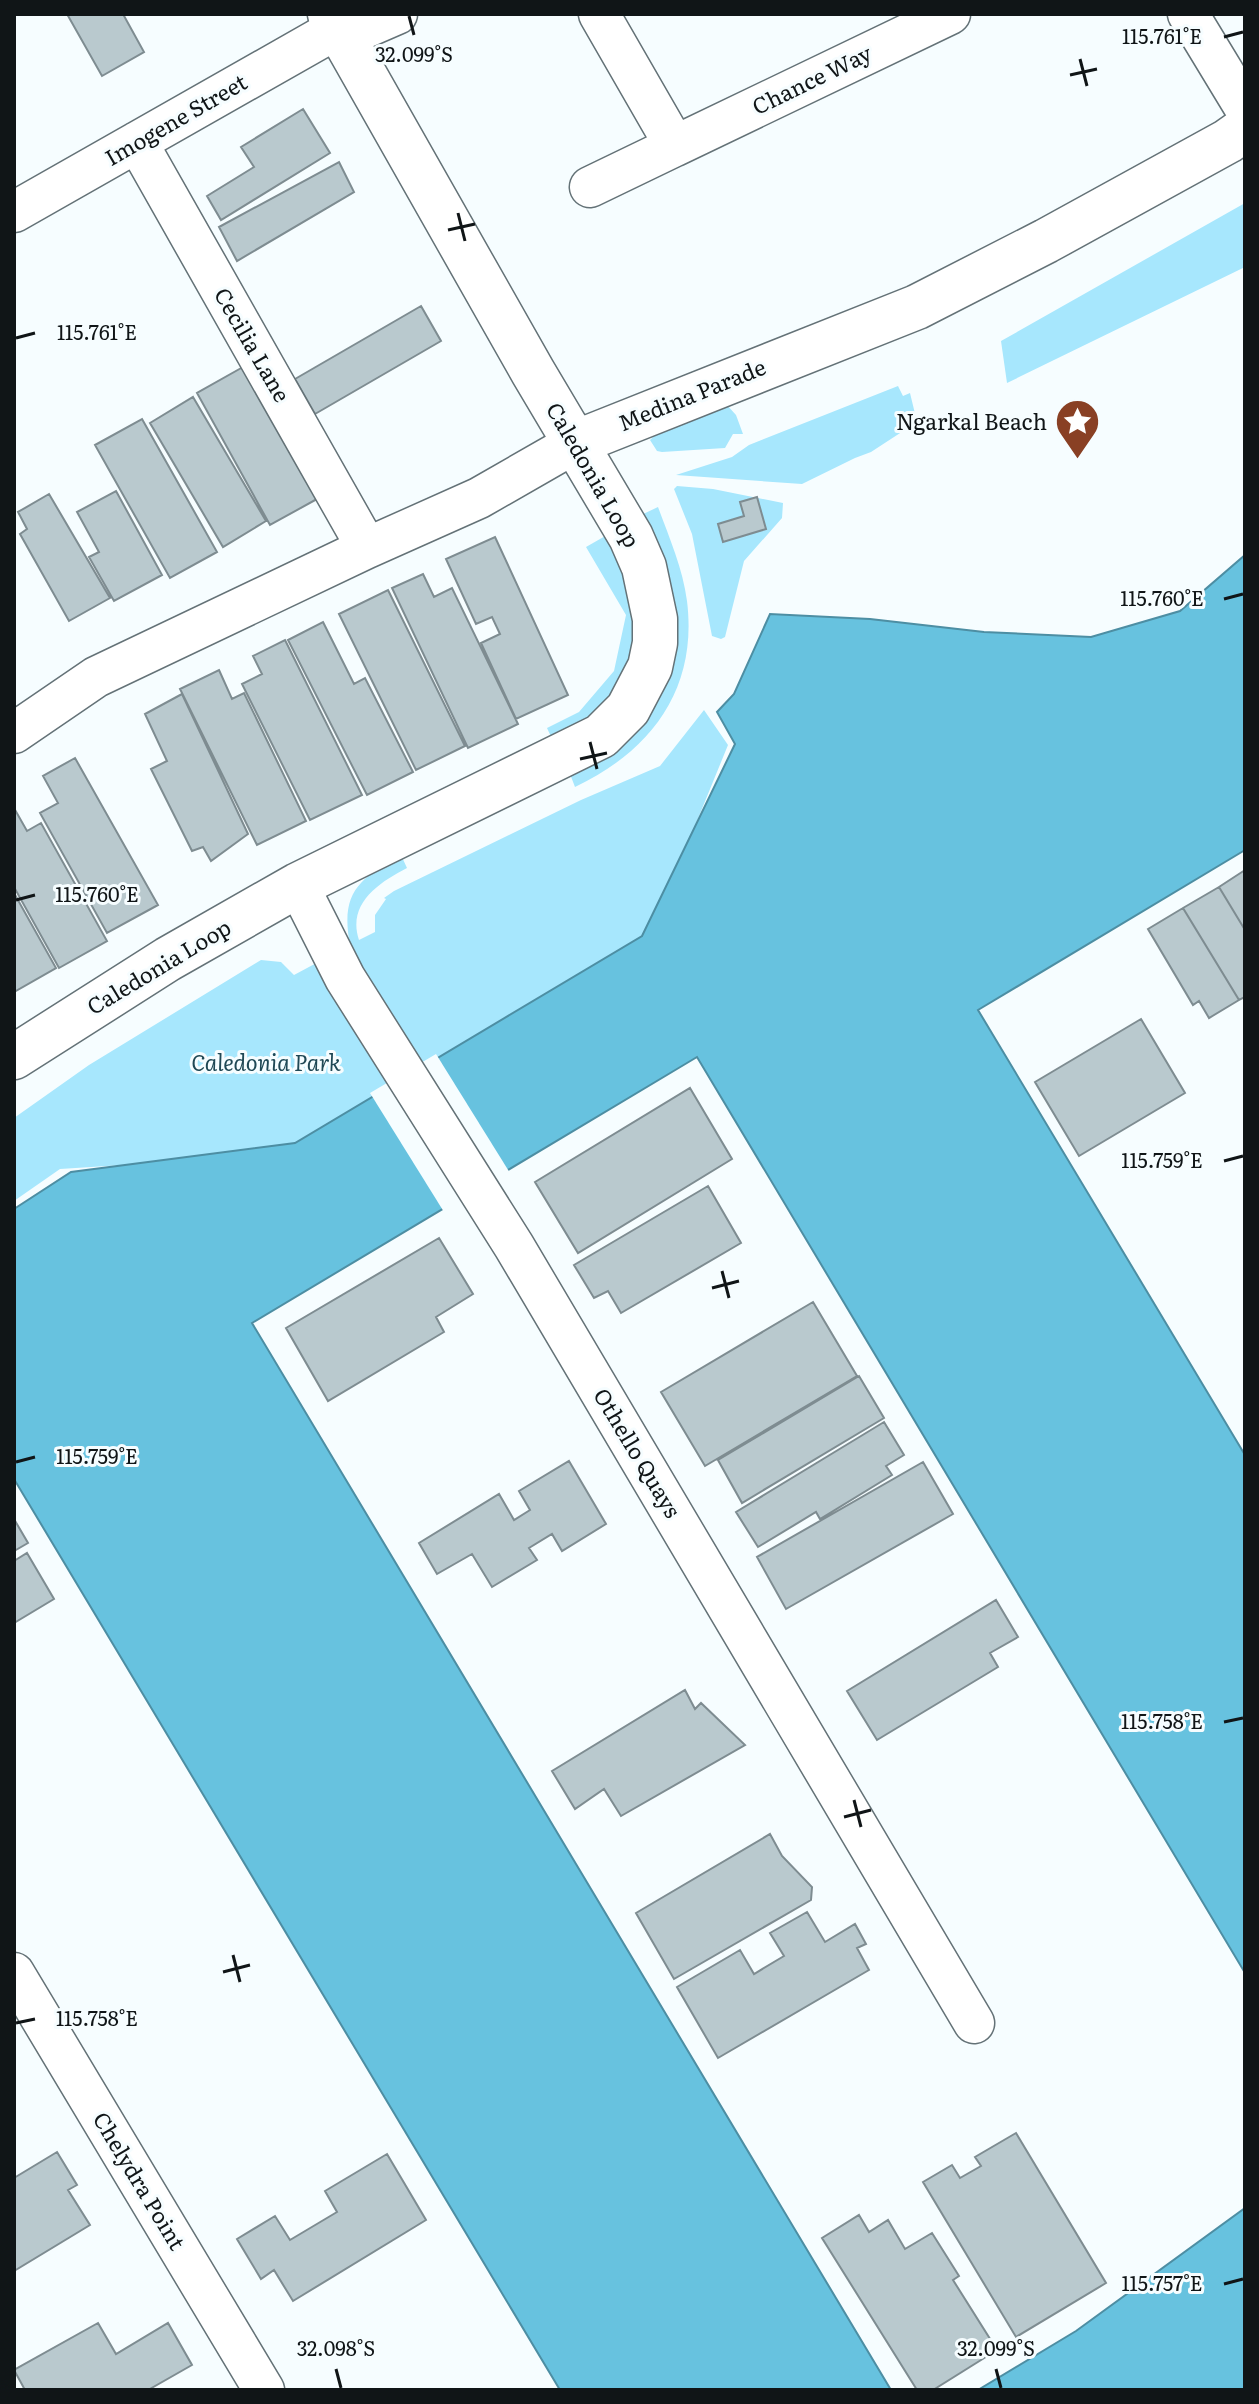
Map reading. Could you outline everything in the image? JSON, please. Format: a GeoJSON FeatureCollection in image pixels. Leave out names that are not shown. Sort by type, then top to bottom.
{"type":"FeatureCollection","features":[{"type":"Feature","properties":{"kind":"street","name":"Imogene Street"},"geometry":{"type":"LineString","coordinates":[[14,212],[337,26],[397,14]]}},
{"type":"Feature","properties":{"kind":"street"},"geometry":{"type":"LineString","coordinates":[[599,14],[675,146]]}},
{"type":"Feature","properties":{"kind":"street","name":"Chance Way"},"geometry":{"type":"LineString","coordinates":[[590,187],[950,14]]}},
{"type":"Feature","properties":{"kind":"street"},"geometry":{"type":"LineString","coordinates":[[1188,14],[1245,108]]}},
{"type":"Feature","properties":{"kind":"street","name":"Caledonia Loop"},"geometry":{"type":"LineString","coordinates":[[14,1057],[168,959],[298,885],[601,736],[628,709],[650,667],[655,643],[651,593],[631,537],[337,26]]}},
{"type":"Feature","properties":{"kind":"street","name":"Medina Parade"},"geometry":{"type":"LineString","coordinates":[[14,733],[96,677],[479,498],[575,443],[917,307],[1046,241],[1245,129]]}},
{"type":"Feature","properties":{"kind":"street","name":"Cecilia Lane"},"geometry":{"type":"LineString","coordinates":[[137,142],[367,548]]}},
{"type":"Feature","properties":{"kind":"street","name":"Othello Quays"},"geometry":{"type":"LineString","coordinates":[[298,885],[345,978],[514,1246],[974,2023]]}},
{"type":"Feature","properties":{"kind":"street","name":"Chelydra Point"},"geometry":{"type":"LineString","coordinates":[[14,1973],[264,2390]]}},
{"type":"Feature","properties":{"kind":"green space"},"geometry":{"type":"Polygon","coordinates":[[[1245,203],[1245,267],[1007,383],[1001,341],[1245,203]]]}},
{"type":"Feature","properties":{"kind":"green space"},"geometry":{"type":"Polygon","coordinates":[[[898,386],[903,396],[910,393],[917,422],[871,452],[802,484],[676,475],[732,457],[749,445],[898,386]]]}},
{"type":"Feature","properties":{"kind":"green space"},"geometry":{"type":"Polygon","coordinates":[[[726,404],[736,415],[743,434],[733,434],[725,448],[662,452],[657,451],[650,440],[656,434],[726,404]]]}},
{"type":"Feature","properties":{"kind":"green space"},"geometry":{"type":"Polygon","coordinates":[[[677,486],[713,489],[783,503],[782,518],[744,561],[725,637],[721,639],[712,636],[692,534],[674,489],[677,486]]]}},
{"type":"Feature","properties":{"kind":"green space"},"geometry":{"type":"Polygon","coordinates":[[[658,507],[685,589],[688,633],[685,662],[664,714],[647,736],[602,772],[575,787],[570,774],[630,733],[639,516],[658,507]]]}},
{"type":"Feature","properties":{"kind":"green space"},"geometry":{"type":"Polygon","coordinates":[[[607,535],[632,590],[636,640],[626,676],[597,714],[553,741],[547,728],[579,712],[614,671],[626,615],[586,547],[607,535]]]}},
{"type":"Feature","properties":{"kind":"green space","name":"Caledonia Park"},"geometry":{"type":"Polygon","coordinates":[[[704,710],[728,745],[648,941],[295,1154],[60,1169],[14,1201],[14,1118],[89,1065],[261,960],[281,962],[294,975],[350,945],[348,912],[356,889],[374,872],[401,855],[407,868],[376,888],[361,905],[356,927],[359,940],[375,932],[375,915],[384,898],[394,891],[581,800],[660,766],[704,710]]]}},
{"type":"Feature","properties":{"kind":"shaded area"},"geometry":{"type":"Polygon","coordinates":[[[1245,555],[1245,850],[978,1010],[1245,1455],[1245,1973],[697,1057],[252,1323],[891,2390],[560,2390],[14,1479],[14,1209],[71,1172],[295,1143],[642,936],[735,744],[717,712],[734,694],[770,614],[870,619],[984,632],[1091,637],[1180,611],[1245,555]]]}},
{"type":"Feature","properties":{"kind":"shaded area"},"geometry":{"type":"Polygon","coordinates":[[[1245,2208],[1245,2390],[978,2390],[1076,2331],[1245,2208]]]}},
{"type":"Feature","properties":{"kind":"pier"},"geometry":{"type":"Polygon","coordinates":[[[436,1054],[510,1173],[444,1212],[370,1093],[436,1054]]]}},
{"type":"Feature","properties":{"kind":"building"},"geometry":{"type":"Polygon","coordinates":[[[67,14],[123,14],[144,52],[102,76],[67,14]]]}},
{"type":"Feature","properties":{"kind":"building"},"geometry":{"type":"Polygon","coordinates":[[[303,109],[330,153],[221,220],[207,196],[254,167],[241,147],[303,109]]]}},
{"type":"Feature","properties":{"kind":"building"},"geometry":{"type":"Polygon","coordinates":[[[339,162],[354,192],[237,261],[219,227],[339,162]]]}},
{"type":"Feature","properties":{"kind":"building"},"geometry":{"type":"Polygon","coordinates":[[[421,306],[441,341],[315,414],[295,379],[421,306]]]}},
{"type":"Feature","properties":{"kind":"building"},"geometry":{"type":"Polygon","coordinates":[[[243,367],[317,499],[270,525],[197,393],[243,367]]]}},
{"type":"Feature","properties":{"kind":"building"},"geometry":{"type":"Polygon","coordinates":[[[193,397],[266,521],[223,547],[150,423],[193,397]]]}},
{"type":"Feature","properties":{"kind":"building"},"geometry":{"type":"Polygon","coordinates":[[[142,419],[217,552],[170,578],[95,445],[142,419]]]}},
{"type":"Feature","properties":{"kind":"building"},"geometry":{"type":"Polygon","coordinates":[[[116,491],[162,575],[114,601],[89,557],[99,552],[77,512],[116,491]]]}},
{"type":"Feature","properties":{"kind":"building"},"geometry":{"type":"Polygon","coordinates":[[[49,494],[110,598],[69,621],[20,534],[27,529],[18,512],[49,494]]]}},
{"type":"Feature","properties":{"kind":"building"},"geometry":{"type":"Polygon","coordinates":[[[757,497],[766,529],[723,542],[718,524],[744,516],[740,502],[757,497]]]}},
{"type":"Feature","properties":{"kind":"building"},"geometry":{"type":"Polygon","coordinates":[[[495,537],[568,695],[516,719],[481,643],[500,634],[492,617],[476,624],[446,559],[495,537]]]}},
{"type":"Feature","properties":{"kind":"building"},"geometry":{"type":"Polygon","coordinates":[[[423,574],[434,597],[452,588],[518,724],[468,748],[392,588],[423,574]]]}},
{"type":"Feature","properties":{"kind":"building"},"geometry":{"type":"Polygon","coordinates":[[[388,590],[465,746],[416,770],[339,614],[388,590]]]}},
{"type":"Feature","properties":{"kind":"building"},"geometry":{"type":"Polygon","coordinates":[[[323,622],[354,684],[365,678],[413,772],[367,795],[288,640],[323,622]]]}},
{"type":"Feature","properties":{"kind":"building"},"geometry":{"type":"Polygon","coordinates":[[[285,640],[362,795],[310,820],[242,684],[262,674],[253,656],[285,640]]]}},
{"type":"Feature","properties":{"kind":"building"},"geometry":{"type":"Polygon","coordinates":[[[219,670],[232,699],[244,693],[306,821],[257,845],[180,689],[219,670]]]}},
{"type":"Feature","properties":{"kind":"building"},"geometry":{"type":"Polygon","coordinates":[[[182,694],[248,834],[211,861],[203,847],[192,851],[151,769],[167,761],[145,714],[182,694]]]}},
{"type":"Feature","properties":{"kind":"building"},"geometry":{"type":"Polygon","coordinates":[[[75,758],[158,905],[107,933],[40,813],[58,803],[43,776],[75,758]]]}},
{"type":"Feature","properties":{"kind":"building"},"geometry":{"type":"Polygon","coordinates":[[[14,808],[27,831],[41,823],[107,941],[59,968],[14,887],[14,808]]]}},
{"type":"Feature","properties":{"kind":"building"},"geometry":{"type":"Polygon","coordinates":[[[1245,870],[1245,930],[1219,887],[1245,870]]]}},
{"type":"Feature","properties":{"kind":"building"},"geometry":{"type":"Polygon","coordinates":[[[1219,887],[1245,930],[1245,997],[1239,1000],[1183,908],[1219,887]]]}},
{"type":"Feature","properties":{"kind":"building"},"geometry":{"type":"Polygon","coordinates":[[[14,893],[56,968],[14,992],[14,893]]]}},
{"type":"Feature","properties":{"kind":"building"},"geometry":{"type":"Polygon","coordinates":[[[1183,908],[1239,1000],[1209,1018],[1199,1001],[1193,1005],[1148,929],[1183,908]]]}},
{"type":"Feature","properties":{"kind":"building"},"geometry":{"type":"Polygon","coordinates":[[[1141,1019],[1185,1093],[1079,1156],[1035,1082],[1141,1019]]]}},
{"type":"Feature","properties":{"kind":"building"},"geometry":{"type":"Polygon","coordinates":[[[690,1088],[732,1159],[578,1253],[535,1182],[690,1088]]]}},
{"type":"Feature","properties":{"kind":"building"},"geometry":{"type":"Polygon","coordinates":[[[708,1186],[741,1243],[621,1313],[608,1291],[594,1298],[574,1265],[708,1186]]]}},
{"type":"Feature","properties":{"kind":"building"},"geometry":{"type":"Polygon","coordinates":[[[439,1238],[473,1294],[436,1317],[444,1332],[328,1401],[286,1328],[439,1238]]]}},
{"type":"Feature","properties":{"kind":"building"},"geometry":{"type":"Polygon","coordinates":[[[813,1302],[857,1376],[705,1466],[661,1392],[813,1302]]]}},
{"type":"Feature","properties":{"kind":"building"},"geometry":{"type":"Polygon","coordinates":[[[859,1376],[884,1418],[742,1503],[718,1460],[859,1376]]]}},
{"type":"Feature","properties":{"kind":"building"},"geometry":{"type":"Polygon","coordinates":[[[884,1422],[904,1455],[886,1466],[892,1475],[820,1519],[816,1512],[758,1547],[736,1512],[884,1422]]]}},
{"type":"Feature","properties":{"kind":"building"},"geometry":{"type":"Polygon","coordinates":[[[569,1461],[606,1524],[562,1551],[552,1534],[529,1548],[537,1560],[492,1587],[472,1554],[437,1574],[419,1543],[499,1494],[514,1520],[530,1510],[519,1491],[569,1461]]]}},
{"type":"Feature","properties":{"kind":"building"},"geometry":{"type":"Polygon","coordinates":[[[923,1462],[953,1514],[786,1609],[757,1557],[923,1462]]]}},
{"type":"Feature","properties":{"kind":"building"},"geometry":{"type":"Polygon","coordinates":[[[14,1519],[28,1543],[14,1551],[14,1519]]]}},
{"type":"Feature","properties":{"kind":"building"},"geometry":{"type":"Polygon","coordinates":[[[27,1553],[54,1599],[14,1623],[14,1561],[27,1553]]]}},
{"type":"Feature","properties":{"kind":"building"},"geometry":{"type":"Polygon","coordinates":[[[996,1600],[1018,1637],[990,1653],[998,1667],[877,1740],[847,1691],[996,1600]]]}},
{"type":"Feature","properties":{"kind":"building"},"geometry":{"type":"Polygon","coordinates":[[[685,1690],[695,1709],[701,1703],[745,1745],[621,1816],[604,1789],[575,1809],[552,1771],[685,1690]]]}},
{"type":"Feature","properties":{"kind":"building"},"geometry":{"type":"Polygon","coordinates":[[[770,1834],[782,1856],[812,1887],[811,1900],[674,1979],[636,1913],[770,1834]]]}},
{"type":"Feature","properties":{"kind":"building"},"geometry":{"type":"Polygon","coordinates":[[[807,1912],[825,1942],[855,1924],[866,1944],[857,1948],[869,1970],[718,2058],[677,1987],[740,1950],[754,1974],[784,1956],[770,1933],[807,1912]]]}},
{"type":"Feature","properties":{"kind":"building"},"geometry":{"type":"Polygon","coordinates":[[[1016,2133],[1106,2283],[1016,2337],[923,2182],[952,2165],[960,2178],[981,2166],[975,2157],[1016,2133]]]}},
{"type":"Feature","properties":{"kind":"building"},"geometry":{"type":"Polygon","coordinates":[[[57,2152],[77,2185],[68,2190],[90,2225],[14,2271],[14,2178],[57,2152]]]}},
{"type":"Feature","properties":{"kind":"building"},"geometry":{"type":"Polygon","coordinates":[[[387,2154],[426,2220],[293,2301],[274,2270],[261,2279],[237,2239],[275,2216],[290,2240],[337,2212],[325,2191],[387,2154]]]}},
{"type":"Feature","properties":{"kind":"building"},"geometry":{"type":"Polygon","coordinates":[[[859,2215],[869,2232],[888,2220],[905,2249],[932,2233],[959,2276],[953,2280],[997,2350],[933,2390],[917,2390],[822,2238],[859,2215]]]}},
{"type":"Feature","properties":{"kind":"building"},"geometry":{"type":"Polygon","coordinates":[[[98,2323],[116,2354],[168,2323],[192,2365],[148,2390],[25,2390],[14,2370],[98,2323]]]}},
{"type":"Feature","properties":{"kind":"place","name":"Ngarkal Beach"},"geometry":{"type":"Point","coordinates":[1078,461]}}]}
